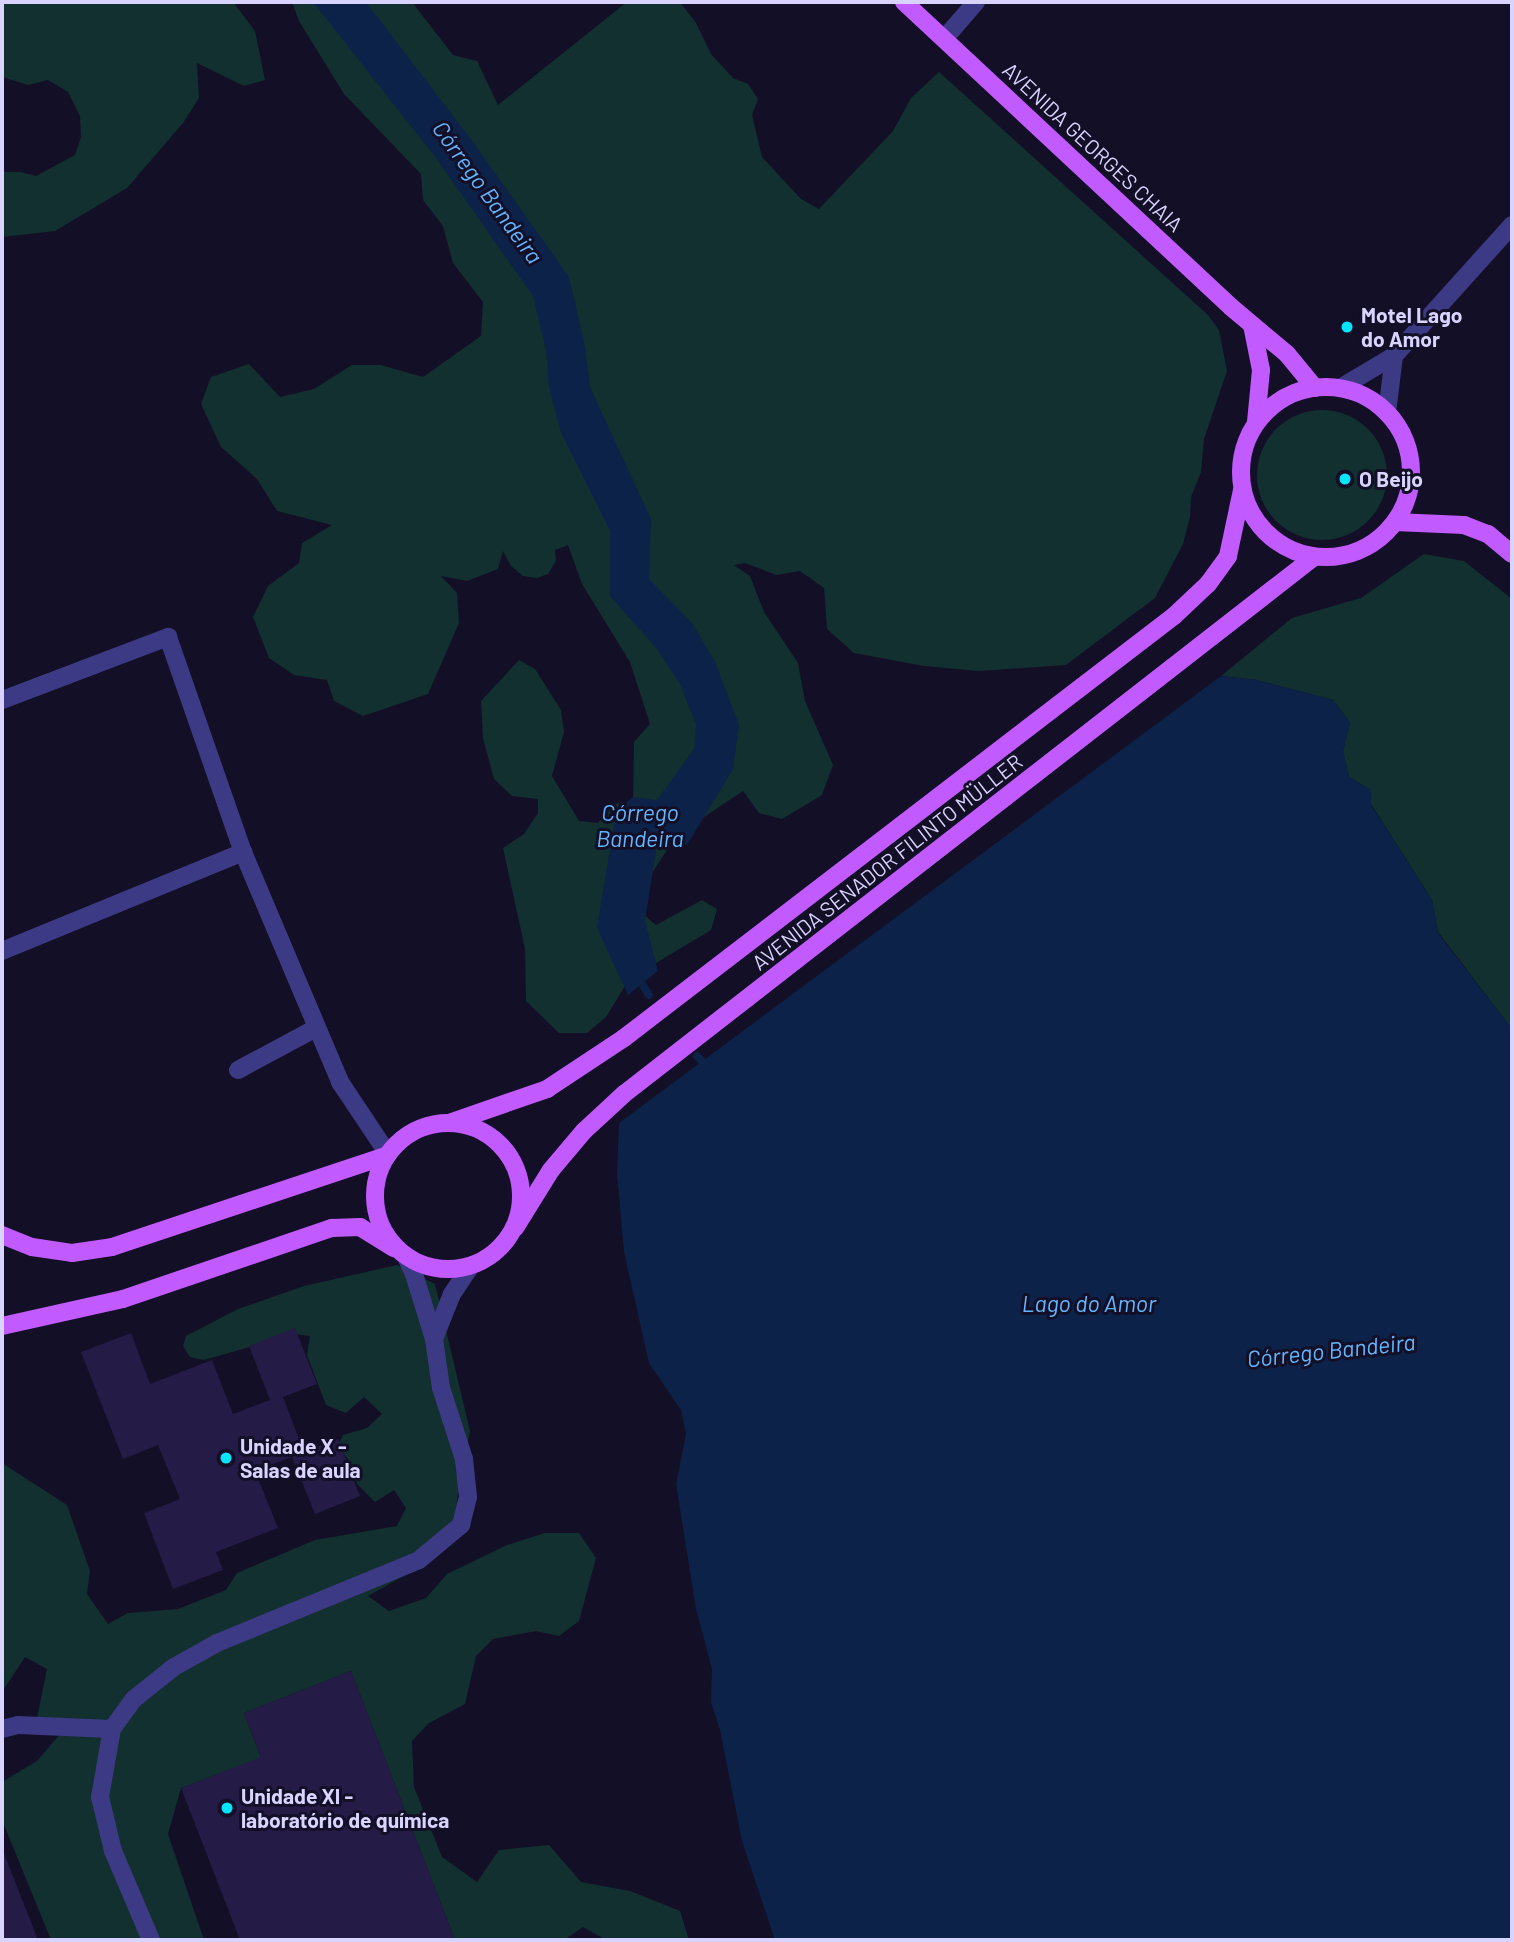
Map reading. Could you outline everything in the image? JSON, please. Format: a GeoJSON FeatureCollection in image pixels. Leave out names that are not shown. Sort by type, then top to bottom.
{"type":"FeatureCollection","features":[{"type":"Feature","properties":{"kind":"main road","name":"AVENIDA GEORGES CHAIA"},"geometry":{"type":"LineString","coordinates":[[904,2],[1252,325],[1287,354],[1315,387]]}},
{"type":"Feature","properties":{"kind":"main road"},"geometry":{"type":"LineString","coordinates":[[1252,325],[1261,370],[1256,422]]}},
{"type":"Feature","properties":{"kind":"main road"},"geometry":{"type":"LineString","coordinates":[[1315,387],[1340,388],[1366,397],[1387,413],[1401,432],[1409,454],[1411,478],[1406,501],[1395,522],[1380,539],[1360,551],[1337,557],[1314,557],[1289,549],[1268,534],[1252,514],[1242,490],[1241,466],[1245,443],[1256,422],[1282,398],[1315,387]]}},
{"type":"Feature","properties":{"kind":"main road","name":"AVENIDA SENADOR FILINTO MÜLLER"},"geometry":{"type":"LineString","coordinates":[[449,1122],[547,1089],[624,1038],[1174,616],[1208,584],[1228,555],[1242,490]]}},
{"type":"Feature","properties":{"kind":"main road"},"geometry":{"type":"LineString","coordinates":[[1395,522],[1464,525],[1488,534],[1512,554]]}},
{"type":"Feature","properties":{"kind":"main road","name":"AVENIDA SENADOR FILINTO MÜLLER"},"geometry":{"type":"LineString","coordinates":[[515,1228],[551,1170],[584,1131],[624,1094],[1314,557]]}},
{"type":"Feature","properties":{"kind":"main road"},"geometry":{"type":"LineString","coordinates":[[2,1326],[123,1299],[332,1228],[360,1227],[405,1255],[432,1268],[452,1270],[471,1266],[489,1258],[504,1245],[515,1228],[522,1205],[520,1180],[511,1157],[494,1139],[473,1127],[449,1122],[425,1126],[403,1138],[387,1155],[377,1177],[375,1198],[379,1220],[389,1239],[405,1255]]}},
{"type":"Feature","properties":{"kind":"main road"},"geometry":{"type":"LineString","coordinates":[[2,1235],[32,1247],[72,1253],[112,1247],[387,1155]]}},
{"type":"Feature","properties":{"kind":"street"},"geometry":{"type":"LineString","coordinates":[[944,39],[976,2]]}},
{"type":"Feature","properties":{"kind":"street"},"geometry":{"type":"LineString","coordinates":[[1340,388],[1394,356],[1512,225]]}},
{"type":"Feature","properties":{"kind":"street"},"geometry":{"type":"LineString","coordinates":[[1387,413],[1394,356]]}},
{"type":"Feature","properties":{"kind":"street"},"geometry":{"type":"LineString","coordinates":[[2,700],[168,637],[243,852],[316,1028],[347,1094],[387,1155]]}},
{"type":"Feature","properties":{"kind":"street"},"geometry":{"type":"LineString","coordinates":[[2,951],[243,852]]}},
{"type":"Feature","properties":{"kind":"street"},"geometry":{"type":"LineString","coordinates":[[238,1070],[316,1028]]}},
{"type":"Feature","properties":{"kind":"street"},"geometry":{"type":"LineString","coordinates":[[151,1940],[113,1851],[100,1797],[112,1729],[134,1699],[174,1667],[217,1643],[419,1560],[461,1525],[468,1497],[464,1459],[441,1388],[434,1339],[414,1274],[405,1255]]}},
{"type":"Feature","properties":{"kind":"street"},"geometry":{"type":"LineString","coordinates":[[434,1339],[452,1294],[471,1266]]}},
{"type":"Feature","properties":{"kind":"street"},"geometry":{"type":"LineString","coordinates":[[2,1729],[18,1725],[112,1729]]}},
{"type":"Feature","properties":{"kind":"green space"},"geometry":{"type":"Polygon","coordinates":[[[2,2],[233,2],[255,31],[265,80],[244,86],[197,63],[199,98],[183,123],[127,188],[55,231],[2,237],[2,168],[5,172],[36,176],[75,155],[81,137],[80,116],[68,92],[48,80],[28,85],[2,77],[2,2]]]}},
{"type":"Feature","properties":{"kind":"green space"},"geometry":{"type":"Polygon","coordinates":[[[292,2],[412,2],[453,55],[477,61],[498,105],[627,2],[680,2],[696,23],[711,54],[733,78],[748,84],[758,99],[752,115],[762,157],[801,199],[819,209],[893,131],[911,98],[939,72],[1208,315],[1219,330],[1227,371],[1204,439],[1201,472],[1191,497],[1190,517],[1183,544],[1155,598],[1066,665],[979,671],[924,666],[854,653],[827,629],[824,588],[800,571],[776,575],[745,563],[734,565],[750,576],[764,612],[798,663],[805,701],[833,765],[822,795],[782,819],[759,813],[743,791],[677,835],[640,891],[644,915],[656,925],[702,900],[717,909],[711,930],[656,963],[639,963],[606,1017],[587,1033],[559,1033],[526,1001],[525,949],[503,848],[524,834],[538,813],[538,799],[512,796],[494,779],[483,738],[481,701],[519,660],[535,669],[561,710],[564,732],[552,776],[579,821],[598,823],[612,804],[633,802],[634,742],[650,724],[630,662],[582,584],[568,545],[555,550],[556,561],[548,574],[537,578],[523,576],[511,566],[503,551],[498,569],[467,581],[441,576],[457,593],[459,623],[428,694],[363,716],[334,701],[327,680],[294,675],[269,658],[253,617],[268,586],[299,563],[302,543],[332,525],[277,511],[257,479],[221,447],[201,404],[211,377],[249,364],[280,397],[314,389],[352,365],[381,365],[423,377],[481,336],[483,302],[453,263],[443,226],[423,200],[421,174],[344,94],[299,21],[292,2]]]}},
{"type":"Feature","properties":{"kind":"green space"},"geometry":{"type":"Polygon","coordinates":[[[1322,410],[1347,415],[1368,429],[1382,450],[1387,475],[1382,500],[1368,521],[1347,535],[1322,540],[1297,535],[1276,521],[1262,500],[1257,475],[1262,450],[1276,429],[1297,415],[1322,410]]]}},
{"type":"Feature","properties":{"kind":"green space"},"geometry":{"type":"Polygon","coordinates":[[[1424,554],[1464,561],[1512,599],[1512,1029],[1438,932],[1432,900],[1371,804],[1371,790],[1349,777],[1343,751],[1350,723],[1333,700],[1257,680],[1221,676],[1292,618],[1361,598],[1424,554]]]}},
{"type":"Feature","properties":{"kind":"green space"},"geometry":{"type":"Polygon","coordinates":[[[397,1265],[435,1284],[470,1431],[457,1499],[456,1523],[436,1558],[368,1596],[389,1611],[426,1598],[447,1574],[507,1545],[545,1533],[579,1533],[596,1558],[579,1621],[559,1636],[536,1631],[493,1639],[476,1656],[465,1704],[429,1723],[412,1741],[414,1787],[442,1857],[477,1882],[499,1850],[549,1845],[581,1882],[630,1891],[680,1911],[689,1940],[606,1940],[583,1927],[564,1940],[455,1940],[351,1671],[244,1713],[296,1849],[247,1763],[181,1788],[168,1834],[204,1940],[51,1940],[2,1820],[2,1782],[37,1761],[61,1733],[37,1718],[47,1669],[25,1657],[2,1692],[2,1463],[67,1505],[90,1571],[87,1594],[108,1624],[128,1613],[178,1609],[226,1590],[237,1573],[315,1540],[397,1526],[406,1508],[394,1490],[375,1502],[357,1484],[353,1467],[338,1445],[343,1435],[367,1428],[382,1414],[364,1397],[346,1413],[326,1405],[307,1355],[310,1336],[296,1334],[204,1360],[190,1357],[183,1346],[186,1336],[238,1309],[304,1286],[397,1265]]]}},
{"type":"Feature","properties":{"kind":"water","name":"Córrego Bandeira"},"geometry":{"type":"Polygon","coordinates":[[[313,2],[366,2],[473,142],[569,277],[584,341],[590,387],[651,519],[649,579],[692,623],[715,662],[739,725],[733,769],[687,845],[657,844],[645,921],[658,971],[628,995],[597,928],[616,812],[633,797],[657,800],[694,749],[696,724],[680,684],[657,649],[610,596],[610,531],[561,433],[549,387],[546,350],[533,296],[436,158],[313,2]]]}},
{"type":"Feature","properties":{"kind":"water","name":"Lago do Amor"},"geometry":{"type":"Polygon","coordinates":[[[1221,676],[1257,680],[1333,700],[1350,723],[1343,751],[1349,777],[1371,790],[1371,805],[1432,900],[1438,933],[1512,1029],[1512,1940],[775,1940],[742,1841],[720,1730],[711,1702],[712,1669],[696,1609],[676,1484],[686,1434],[681,1410],[649,1363],[624,1252],[617,1173],[619,1123],[1221,676]]]}},
{"type":"Feature","properties":{"kind":"building","name":"Unidade X - Salas de aula"},"geometry":{"type":"Polygon","coordinates":[[[295,1328],[317,1384],[283,1397],[304,1452],[338,1439],[360,1496],[315,1514],[292,1457],[255,1471],[278,1528],[216,1552],[223,1570],[173,1589],[144,1513],[180,1499],[158,1445],[123,1459],[81,1352],[131,1333],[150,1384],[212,1360],[233,1414],[270,1400],[249,1346],[295,1328]]]}},
{"type":"Feature","properties":{"kind":"building","name":"Unidade XI - laboratório de química"},"geometry":{"type":"Polygon","coordinates":[[[351,1671],[455,1940],[240,1940],[181,1788],[261,1757],[244,1713],[351,1671]]]}},
{"type":"Feature","properties":{"kind":"building"},"geometry":{"type":"Polygon","coordinates":[[[3,1851],[38,1940],[2,1940],[3,1851]]]}},
{"type":"Feature","properties":{"kind":"waterway","name":"Córrego Bandeira"},"geometry":{"type":"LineString","coordinates":[[638,977],[649,995]]}},
{"type":"Feature","properties":{"kind":"waterway","name":"Córrego Bandeira"},"geometry":{"type":"LineString","coordinates":[[697,1056],[708,1067]]}},
{"type":"Feature","properties":{"kind":"place","name":"Motel Lago do Amor"},"geometry":{"type":"Point","coordinates":[1347,327]}},
{"type":"Feature","properties":{"kind":"place","name":"O Beijo"},"geometry":{"type":"Point","coordinates":[1345,479]}},
{"type":"Feature","properties":{"kind":"place","name":"Unidade X - Salas de aula"},"geometry":{"type":"Point","coordinates":[226,1458]}},
{"type":"Feature","properties":{"kind":"place","name":"Unidade XI - laboratório de química"},"geometry":{"type":"Point","coordinates":[227,1808]}}]}
